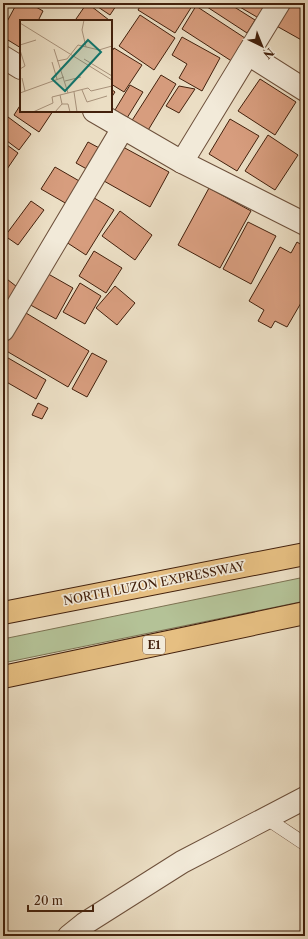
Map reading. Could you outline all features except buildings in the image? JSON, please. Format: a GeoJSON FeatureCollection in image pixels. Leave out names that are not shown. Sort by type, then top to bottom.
{"type":"FeatureCollection","features":[{"type":"Feature","properties":{"kind":"highway","name":"NORTH LUZON EXPRESSWAY"},"geometry":{"type":"LineString","coordinates":[[3,613],[305,554]]}},
{"type":"Feature","properties":{"kind":"highway","name":"E1"},"geometry":{"type":"LineString","coordinates":[[3,677],[305,613]]}},
{"type":"Feature","properties":{"kind":"street"},"geometry":{"type":"LineString","coordinates":[[182,162],[279,3]]}},
{"type":"Feature","properties":{"kind":"street"},"geometry":{"type":"LineString","coordinates":[[248,54],[305,90]]}},
{"type":"Feature","properties":{"kind":"street"},"geometry":{"type":"LineString","coordinates":[[3,58],[20,67]]}},
{"type":"Feature","properties":{"kind":"street"},"geometry":{"type":"LineString","coordinates":[[96,112],[182,162],[305,224]]}},
{"type":"Feature","properties":{"kind":"street"},"geometry":{"type":"LineString","coordinates":[[3,330],[123,128]]}},
{"type":"Feature","properties":{"kind":"street"},"geometry":{"type":"LineString","coordinates":[[69,936],[84,924],[182,862],[305,798]]}},
{"type":"Feature","properties":{"kind":"lane"},"geometry":{"type":"LineString","coordinates":[[266,818],[305,844]]}},
{"type":"Feature","properties":{"kind":"green space"},"geometry":{"type":"Polygon","coordinates":[[[305,577],[305,601],[3,663],[3,639],[305,577]]]}}]}
